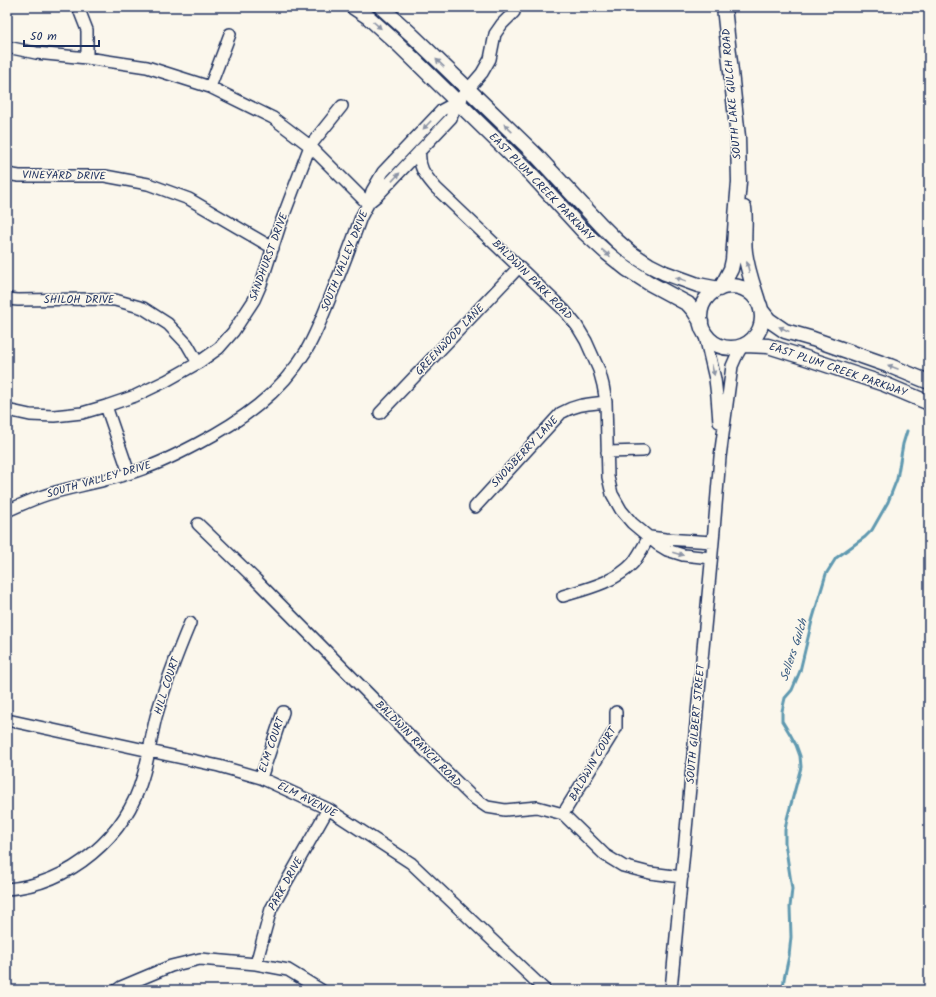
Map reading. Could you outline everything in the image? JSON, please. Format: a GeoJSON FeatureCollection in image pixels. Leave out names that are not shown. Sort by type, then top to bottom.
{"type":"FeatureCollection","features":[{"type":"Feature","properties":{"kind":"main road","name":"EAST PLUM CREEK PARKWAY"},"geometry":{"type":"LineString","coordinates":[[353,7],[368,17],[399,45],[531,174],[586,233],[607,253],[627,269],[649,283],[688,304],[694,311],[703,327]]}},
{"type":"Feature","properties":{"kind":"main road","name":"EAST PLUM CREEK PARKWAY"},"geometry":{"type":"LineString","coordinates":[[381,7],[536,155],[601,225],[632,254],[649,265],[679,279],[698,285],[720,289]]}},
{"type":"Feature","properties":{"kind":"main road","name":"SOUTH LAKE GULCH ROAD"},"geometry":{"type":"LineString","coordinates":[[720,289],[731,269],[733,260],[739,182],[738,137],[724,7]]}},
{"type":"Feature","properties":{"kind":"main road"},"geometry":{"type":"LineString","coordinates":[[531,174],[550,182],[588,222],[601,225]]}},
{"type":"Feature","properties":{"kind":"main road","name":"SOUTH LAKE GULCH ROAD"},"geometry":{"type":"LineString","coordinates":[[739,182],[745,216],[745,252],[760,307]]}},
{"type":"Feature","properties":{"kind":"main road"},"geometry":{"type":"LineString","coordinates":[[734,287],[744,289],[752,295],[760,307],[762,320],[759,331],[752,340],[744,345],[732,348],[721,346],[711,340],[703,327],[701,312],[704,302],[710,294],[720,289],[734,287]]}},
{"type":"Feature","properties":{"kind":"main road","name":"EAST PLUM CREEK PARKWAY"},"geometry":{"type":"LineString","coordinates":[[760,307],[770,320],[785,331],[813,339],[890,366],[929,382]]}},
{"type":"Feature","properties":{"kind":"main road","name":"EAST PLUM CREEK PARKWAY"},"geometry":{"type":"LineString","coordinates":[[744,345],[768,346],[800,356],[884,384],[929,403]]}},
{"type":"Feature","properties":{"kind":"street"},"geometry":{"type":"LineString","coordinates":[[78,7],[87,30],[87,58]]}},
{"type":"Feature","properties":{"kind":"street","name":"SOUTH VALLEY DRIVE"},"geometry":{"type":"LineString","coordinates":[[7,511],[40,497],[145,468],[180,453],[225,429],[267,398],[287,378],[306,351],[320,324],[361,217],[368,204],[372,191],[383,172],[442,110],[457,102],[482,73],[490,59],[495,34],[502,24],[514,12],[509,7]]}},
{"type":"Feature","properties":{"kind":"street"},"geometry":{"type":"LineString","coordinates":[[210,87],[230,34]]}},
{"type":"Feature","properties":{"kind":"street"},"geometry":{"type":"LineString","coordinates":[[7,47],[36,53],[87,58],[147,68],[210,87],[273,118],[310,146],[368,204]]}},
{"type":"Feature","properties":{"kind":"street","name":"SOUTH VALLEY DRIVE"},"geometry":{"type":"LineString","coordinates":[[368,204],[451,118],[457,102]]}},
{"type":"Feature","properties":{"kind":"street","name":"SANDHURST DRIVE"},"geometry":{"type":"LineString","coordinates":[[7,410],[30,415],[54,416],[82,413],[106,406],[135,396],[160,384],[198,363],[218,348],[233,332],[254,300],[310,146],[342,106]]}},
{"type":"Feature","properties":{"kind":"street","name":"BALDWIN PARK ROAD"},"geometry":{"type":"LineString","coordinates":[[420,150],[419,158],[422,170],[436,188],[564,310],[586,340],[599,370],[603,385],[606,402],[608,477],[612,494],[621,510],[632,523],[657,544],[667,550],[683,556],[711,558]]}},
{"type":"Feature","properties":{"kind":"street","name":"VINEYARD DRIVE"},"geometry":{"type":"LineString","coordinates":[[7,174],[19,176],[105,176],[148,184],[189,199],[273,248]]}},
{"type":"Feature","properties":{"kind":"street","name":"GREENWOOD LANE"},"geometry":{"type":"LineString","coordinates":[[380,413],[519,267]]}},
{"type":"Feature","properties":{"kind":"street","name":"SHILOH DRIVE"},"geometry":{"type":"LineString","coordinates":[[7,299],[115,300],[143,308],[168,324],[187,344],[198,363]]}},
{"type":"Feature","properties":{"kind":"street","name":"SOUTH GILBERT STREET"},"geometry":{"type":"LineString","coordinates":[[703,327],[716,387],[720,457]]}},
{"type":"Feature","properties":{"kind":"street","name":"SOUTH GILBERT STREET"},"geometry":{"type":"LineString","coordinates":[[672,990],[720,457],[732,366],[744,345]]}},
{"type":"Feature","properties":{"kind":"street","name":"SNOWBERRY LANE"},"geometry":{"type":"LineString","coordinates":[[474,507],[561,413],[580,405],[606,402]]}},
{"type":"Feature","properties":{"kind":"street"},"geometry":{"type":"LineString","coordinates":[[106,406],[129,473]]}},
{"type":"Feature","properties":{"kind":"street"},"geometry":{"type":"LineString","coordinates":[[607,452],[643,451]]}},
{"type":"Feature","properties":{"kind":"street","name":"BALDWIN RANCH ROAD"},"geometry":{"type":"LineString","coordinates":[[198,524],[256,580],[471,796],[487,807],[504,810],[537,807],[563,814],[605,855],[623,866],[650,873],[682,877]]}},
{"type":"Feature","properties":{"kind":"street"},"geometry":{"type":"LineString","coordinates":[[563,596],[614,578],[624,572],[633,563],[649,537],[713,542]]}},
{"type":"Feature","properties":{"kind":"street","name":"HILL COURT"},"geometry":{"type":"LineString","coordinates":[[7,889],[43,882],[69,870],[92,854],[105,842],[124,818],[143,777],[156,718],[170,671],[190,623]]}},
{"type":"Feature","properties":{"kind":"street","name":"ELM COURT"},"geometry":{"type":"LineString","coordinates":[[261,778],[283,712]]}},
{"type":"Feature","properties":{"kind":"street","name":"BALDWIN COURT"},"geometry":{"type":"LineString","coordinates":[[563,814],[616,728],[616,712]]}},
{"type":"Feature","properties":{"kind":"street","name":"ELM AVENUE"},"geometry":{"type":"LineString","coordinates":[[12,721],[219,766],[261,778],[328,809],[411,863],[545,990]]}},
{"type":"Feature","properties":{"kind":"street","name":"PARK DRIVE"},"geometry":{"type":"LineString","coordinates":[[256,964],[271,909],[328,809]]}},
{"type":"Feature","properties":{"kind":"street"},"geometry":{"type":"LineString","coordinates":[[117,990],[171,966],[200,959],[256,964],[288,970],[321,990]]}},
{"type":"Feature","properties":{"kind":"waterway","name":"Sellers Gulch"},"geometry":{"type":"LineString","coordinates":[[783,990],[791,937],[790,907],[792,889],[785,843],[785,830],[801,767],[800,756],[796,745],[782,721],[782,711],[785,698],[792,690],[800,671],[812,621],[826,574],[836,558],[865,537],[872,530],[888,502],[897,479],[903,444],[907,431]]}}]}
